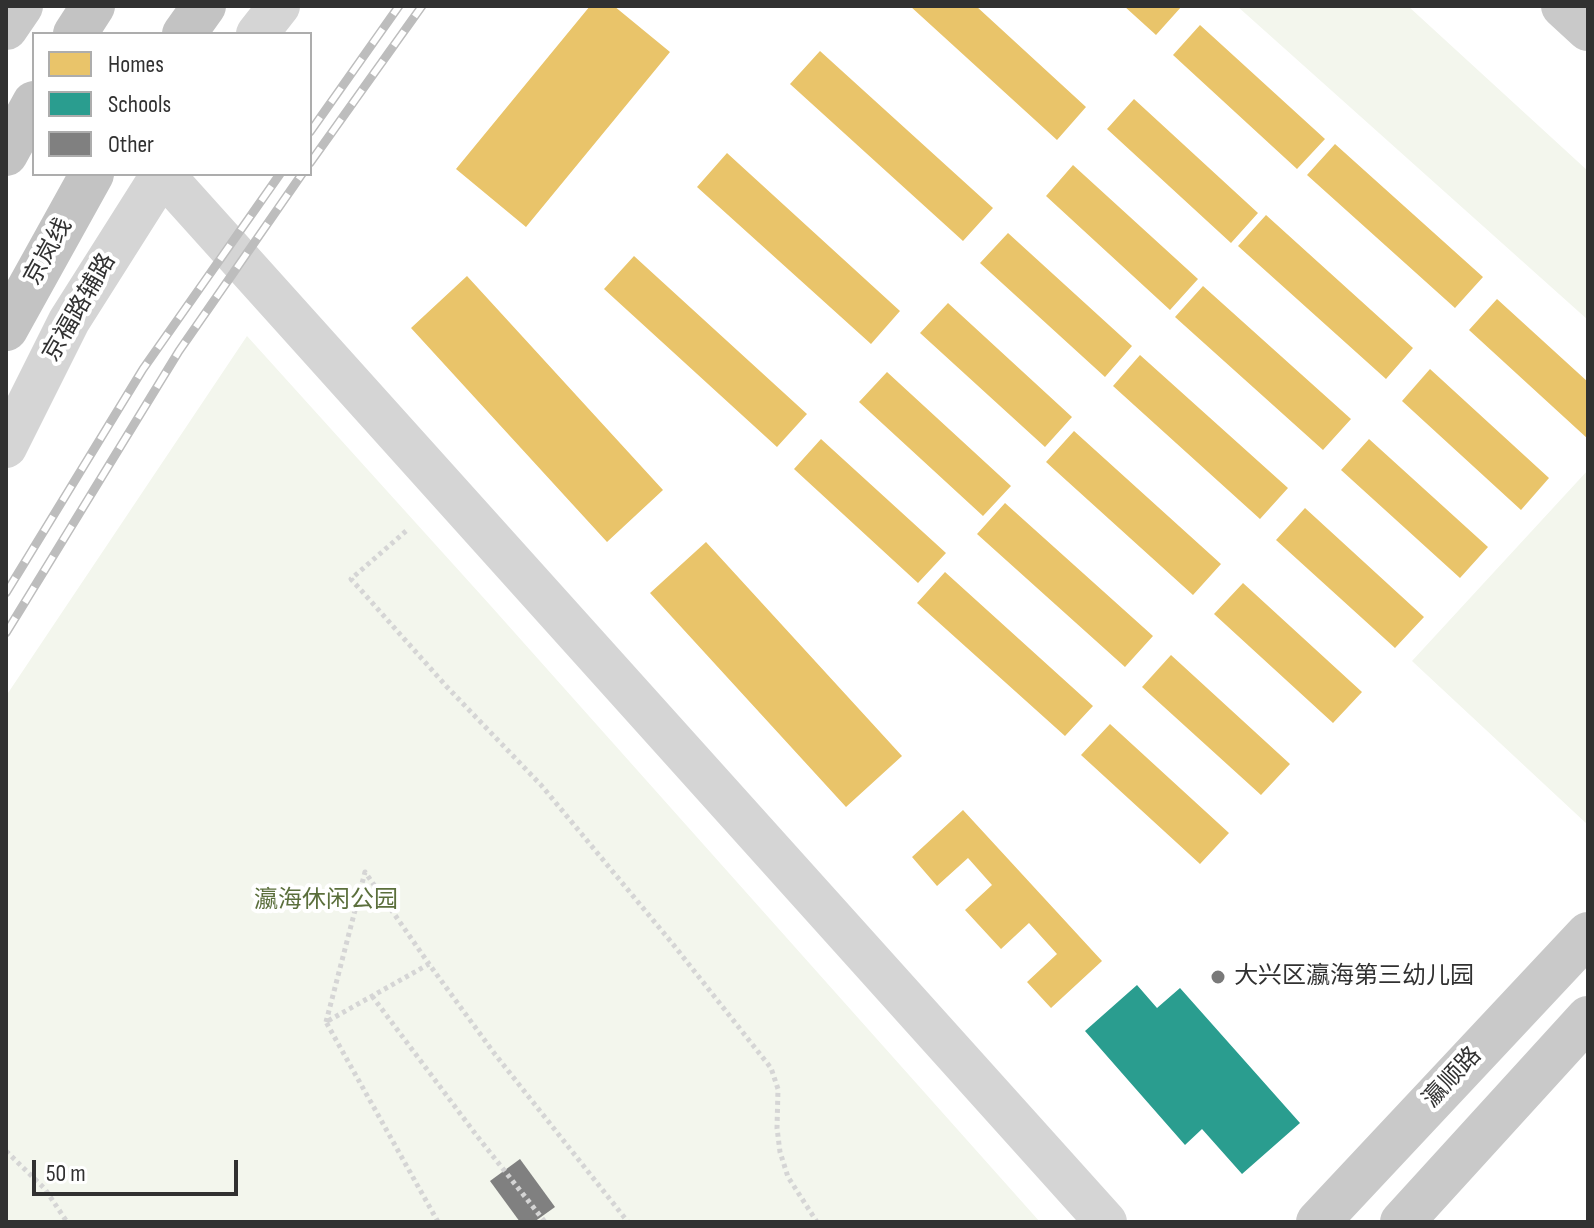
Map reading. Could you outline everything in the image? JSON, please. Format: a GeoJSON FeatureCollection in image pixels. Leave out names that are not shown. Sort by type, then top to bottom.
{"type":"FeatureCollection","features":[{"type":"Feature","properties":{"kind":"highway"},"geometry":{"type":"LineString","coordinates":[[76,32],[93,6]]}},
{"type":"Feature","properties":{"kind":"highway"},"geometry":{"type":"LineString","coordinates":[[185,32],[204,6]]}},
{"type":"Feature","properties":{"kind":"highway"},"geometry":{"type":"LineString","coordinates":[[6,154],[32,107]]}},
{"type":"Feature","properties":{"kind":"highway","name":"京岚线"},"geometry":{"type":"LineString","coordinates":[[6,329],[91,176]]}},
{"type":"Feature","properties":{"kind":"main road"},"geometry":{"type":"LineString","coordinates":[[6,28],[21,6]]}},
{"type":"Feature","properties":{"kind":"main road"},"geometry":{"type":"LineString","coordinates":[[1563,6],[1588,29]]}},
{"type":"Feature","properties":{"kind":"main road","name":"瀛顺路"},"geometry":{"type":"LineString","coordinates":[[1318,1222],[1588,934]]}},
{"type":"Feature","properties":{"kind":"main road"},"geometry":{"type":"LineString","coordinates":[[1402,1222],[1588,1018]]}},
{"type":"Feature","properties":{"kind":"street"},"geometry":{"type":"LineString","coordinates":[[259,32],[279,6]]}},
{"type":"Feature","properties":{"kind":"street","name":"京福路辅路"},"geometry":{"type":"LineString","coordinates":[[6,447],[69,321],[161,176]]}},
{"type":"Feature","properties":{"kind":"street"},"geometry":{"type":"LineString","coordinates":[[164,176],[1106,1222]]}},
{"type":"Feature","properties":{"kind":"path"},"geometry":{"type":"LineString","coordinates":[[406,531],[351,579],[447,687],[541,785],[771,1068],[778,1089],[777,1128],[784,1164],[788,1177],[817,1222]]}},
{"type":"Feature","properties":{"kind":"path"},"geometry":{"type":"LineString","coordinates":[[438,1222],[326,1022],[365,872],[494,1053],[628,1222]]}},
{"type":"Feature","properties":{"kind":"path"},"geometry":{"type":"LineString","coordinates":[[326,1022],[429,964]]}},
{"type":"Feature","properties":{"kind":"path"},"geometry":{"type":"LineString","coordinates":[[372,996],[545,1222]]}},
{"type":"Feature","properties":{"kind":"path"},"geometry":{"type":"LineString","coordinates":[[6,1151],[45,1189],[67,1222]]}},
{"type":"Feature","properties":{"kind":"green space"},"geometry":{"type":"Polygon","coordinates":[[[1237,6],[1408,6],[1588,171],[1588,320],[1237,6]]]}},
{"type":"Feature","properties":{"kind":"green space","name":"瀛海休闲公园"},"geometry":{"type":"Polygon","coordinates":[[[247,336],[1040,1222],[6,1222],[6,696],[247,336]]]}},
{"type":"Feature","properties":{"kind":"green space"},"geometry":{"type":"Polygon","coordinates":[[[1588,470],[1588,825],[1412,661],[1588,470]]]}},
{"type":"Feature","properties":{"kind":"building: Homes"},"geometry":{"type":"Polygon","coordinates":[[[590,6],[614,6],[670,52],[526,227],[456,169],[590,6]]]}},
{"type":"Feature","properties":{"kind":"building: Homes"},"geometry":{"type":"Polygon","coordinates":[[[910,6],[976,6],[1086,107],[1057,140],[910,6]]]}},
{"type":"Feature","properties":{"kind":"building: Homes"},"geometry":{"type":"Polygon","coordinates":[[[1124,6],[1182,6],[1156,35],[1124,6]]]}},
{"type":"Feature","properties":{"kind":"building: Homes"},"geometry":{"type":"Polygon","coordinates":[[[1200,25],[1325,139],[1297,169],[1173,55],[1200,25]]]}},
{"type":"Feature","properties":{"kind":"building: Homes"},"geometry":{"type":"Polygon","coordinates":[[[820,51],[993,208],[963,241],[790,84],[820,51]]]}},
{"type":"Feature","properties":{"kind":"building: Homes"},"geometry":{"type":"Polygon","coordinates":[[[1134,99],[1258,213],[1231,243],[1107,129],[1134,99]]]}},
{"type":"Feature","properties":{"kind":"building: Homes"},"geometry":{"type":"Polygon","coordinates":[[[1335,144],[1483,277],[1455,308],[1307,175],[1335,144]]]}},
{"type":"Feature","properties":{"kind":"building: Homes"},"geometry":{"type":"Polygon","coordinates":[[[727,153],[900,311],[871,344],[697,187],[727,153]]]}},
{"type":"Feature","properties":{"kind":"building: Homes"},"geometry":{"type":"Polygon","coordinates":[[[1073,165],[1198,279],[1170,310],[1046,196],[1073,165]]]}},
{"type":"Feature","properties":{"kind":"building: Homes"},"geometry":{"type":"Polygon","coordinates":[[[1266,215],[1413,348],[1386,379],[1238,246],[1266,215]]]}},
{"type":"Feature","properties":{"kind":"building: Homes"},"geometry":{"type":"Polygon","coordinates":[[[1008,233],[1132,346],[1105,377],[980,263],[1008,233]]]}},
{"type":"Feature","properties":{"kind":"building: Homes"},"geometry":{"type":"Polygon","coordinates":[[[634,256],[807,414],[777,447],[604,289],[634,256]]]}},
{"type":"Feature","properties":{"kind":"building: Homes"},"geometry":{"type":"Polygon","coordinates":[[[467,276],[663,490],[607,542],[411,328],[467,276]]]}},
{"type":"Feature","properties":{"kind":"building: Homes"},"geometry":{"type":"Polygon","coordinates":[[[1203,286],[1351,419],[1323,450],[1175,317],[1203,286]]]}},
{"type":"Feature","properties":{"kind":"building: Homes"},"geometry":{"type":"Polygon","coordinates":[[[1497,299],[1588,382],[1588,439],[1469,330],[1497,299]]]}},
{"type":"Feature","properties":{"kind":"building: Homes"},"geometry":{"type":"Polygon","coordinates":[[[948,303],[1072,417],[1045,447],[920,333],[948,303]]]}},
{"type":"Feature","properties":{"kind":"building: Homes"},"geometry":{"type":"Polygon","coordinates":[[[1140,355],[1288,488],[1260,519],[1113,386],[1140,355]]]}},
{"type":"Feature","properties":{"kind":"building: Homes"},"geometry":{"type":"Polygon","coordinates":[[[1430,369],[1549,478],[1521,510],[1402,401],[1430,369]]]}},
{"type":"Feature","properties":{"kind":"building: Homes"},"geometry":{"type":"Polygon","coordinates":[[[887,372],[1011,486],[983,516],[859,402],[887,372]]]}},
{"type":"Feature","properties":{"kind":"building: Homes"},"geometry":{"type":"Polygon","coordinates":[[[1074,431],[1221,564],[1193,595],[1046,462],[1074,431]]]}},
{"type":"Feature","properties":{"kind":"building: Homes"},"geometry":{"type":"Polygon","coordinates":[[[821,439],[946,553],[918,583],[794,469],[821,439]]]}},
{"type":"Feature","properties":{"kind":"building: Homes"},"geometry":{"type":"Polygon","coordinates":[[[1369,439],[1488,547],[1460,578],[1341,470],[1369,439]]]}},
{"type":"Feature","properties":{"kind":"building: Homes"},"geometry":{"type":"Polygon","coordinates":[[[1005,503],[1153,636],[1125,667],[977,534],[1005,503]]]}},
{"type":"Feature","properties":{"kind":"building: Homes"},"geometry":{"type":"Polygon","coordinates":[[[1305,508],[1424,617],[1395,648],[1276,540],[1305,508]]]}},
{"type":"Feature","properties":{"kind":"building: Homes"},"geometry":{"type":"Polygon","coordinates":[[[706,542],[902,756],[846,807],[650,593],[706,542]]]}},
{"type":"Feature","properties":{"kind":"building: Homes"},"geometry":{"type":"Polygon","coordinates":[[[945,572],[1093,706],[1065,736],[917,603],[945,572]]]}},
{"type":"Feature","properties":{"kind":"building: Homes"},"geometry":{"type":"Polygon","coordinates":[[[1243,583],[1362,692],[1333,723],[1214,614],[1243,583]]]}},
{"type":"Feature","properties":{"kind":"building: Homes"},"geometry":{"type":"Polygon","coordinates":[[[1171,655],[1290,764],[1261,795],[1142,687],[1171,655]]]}},
{"type":"Feature","properties":{"kind":"building: Homes"},"geometry":{"type":"Polygon","coordinates":[[[1110,724],[1229,833],[1200,864],[1081,755],[1110,724]]]}},
{"type":"Feature","properties":{"kind":"building: Homes"},"geometry":{"type":"Polygon","coordinates":[[[963,810],[1102,961],[1051,1008],[1027,982],[1057,954],[1029,923],[1001,949],[965,910],[992,885],[968,858],[937,886],[912,857],[963,810]]]}},
{"type":"Feature","properties":{"kind":"building: Schools"},"geometry":{"type":"Polygon","coordinates":[[[1137,985],[1157,1008],[1180,988],[1300,1123],[1242,1174],[1202,1129],[1185,1145],[1085,1031],[1137,985]]]}},
{"type":"Feature","properties":{"kind":"building: Other"},"geometry":{"type":"Polygon","coordinates":[[[520,1159],[555,1207],[534,1222],[520,1222],[490,1181],[520,1159]]]}},
{"type":"Feature","properties":{"kind":"railway"},"geometry":{"type":"LineString","coordinates":[[312,129],[399,6]]}},
{"type":"Feature","properties":{"kind":"railway"},"geometry":{"type":"LineString","coordinates":[[312,160],[422,6]]}},
{"type":"Feature","properties":{"kind":"railway"},"geometry":{"type":"LineString","coordinates":[[6,593],[143,369],[279,176]]}},
{"type":"Feature","properties":{"kind":"railway"},"geometry":{"type":"LineString","coordinates":[[6,633],[179,351],[301,176]]}},
{"type":"Feature","properties":{"kind":"place","name":"大兴区瀛海第三幼儿园"},"geometry":{"type":"Point","coordinates":[1218,977]}}]}
